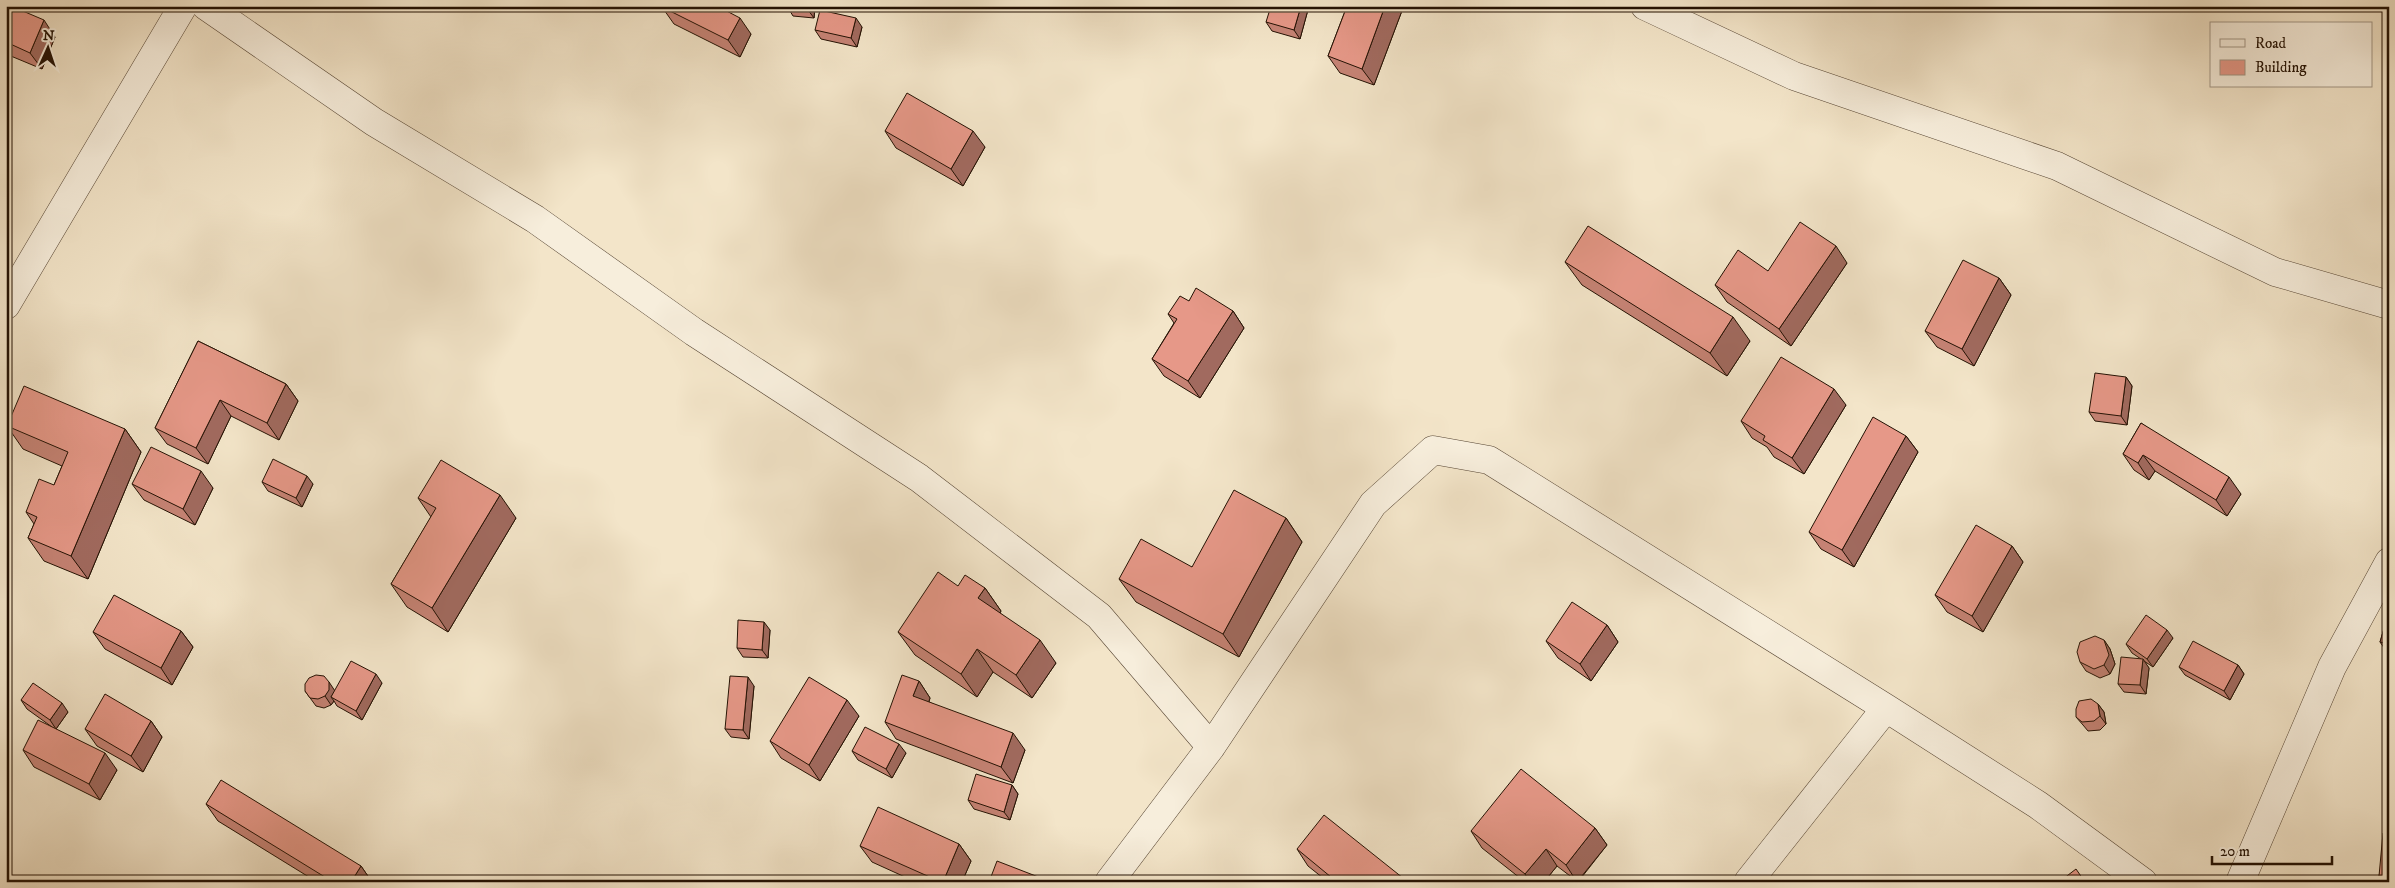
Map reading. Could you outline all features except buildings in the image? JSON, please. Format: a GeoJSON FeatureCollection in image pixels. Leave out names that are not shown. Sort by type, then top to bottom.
{"type":"FeatureCollection","features":[{"type":"Feature","properties":{"kind":"street"},"geometry":{"type":"LineString","coordinates":[[6,305],[183,6]]}},
{"type":"Feature","properties":{"kind":"street"},"geometry":{"type":"LineString","coordinates":[[206,6],[374,122],[536,219],[694,332],[919,478],[1098,616],[1211,746]]}},
{"type":"Feature","properties":{"kind":"street"},"geometry":{"type":"LineString","coordinates":[[1645,6],[1794,76],[2056,166],[2275,272],[2389,305]]}},
{"type":"Feature","properties":{"kind":"street"},"geometry":{"type":"LineString","coordinates":[[1109,882],[1211,746],[1373,504],[1433,450],[1489,460],[2038,805],[2143,882]]}},
{"type":"Feature","properties":{"kind":"street"},"geometry":{"type":"LineString","coordinates":[[2240,882],[2332,667],[2389,562]]}},
{"type":"Feature","properties":{"kind":"street"},"geometry":{"type":"LineString","coordinates":[[1748,882],[1886,708]]}}]}
